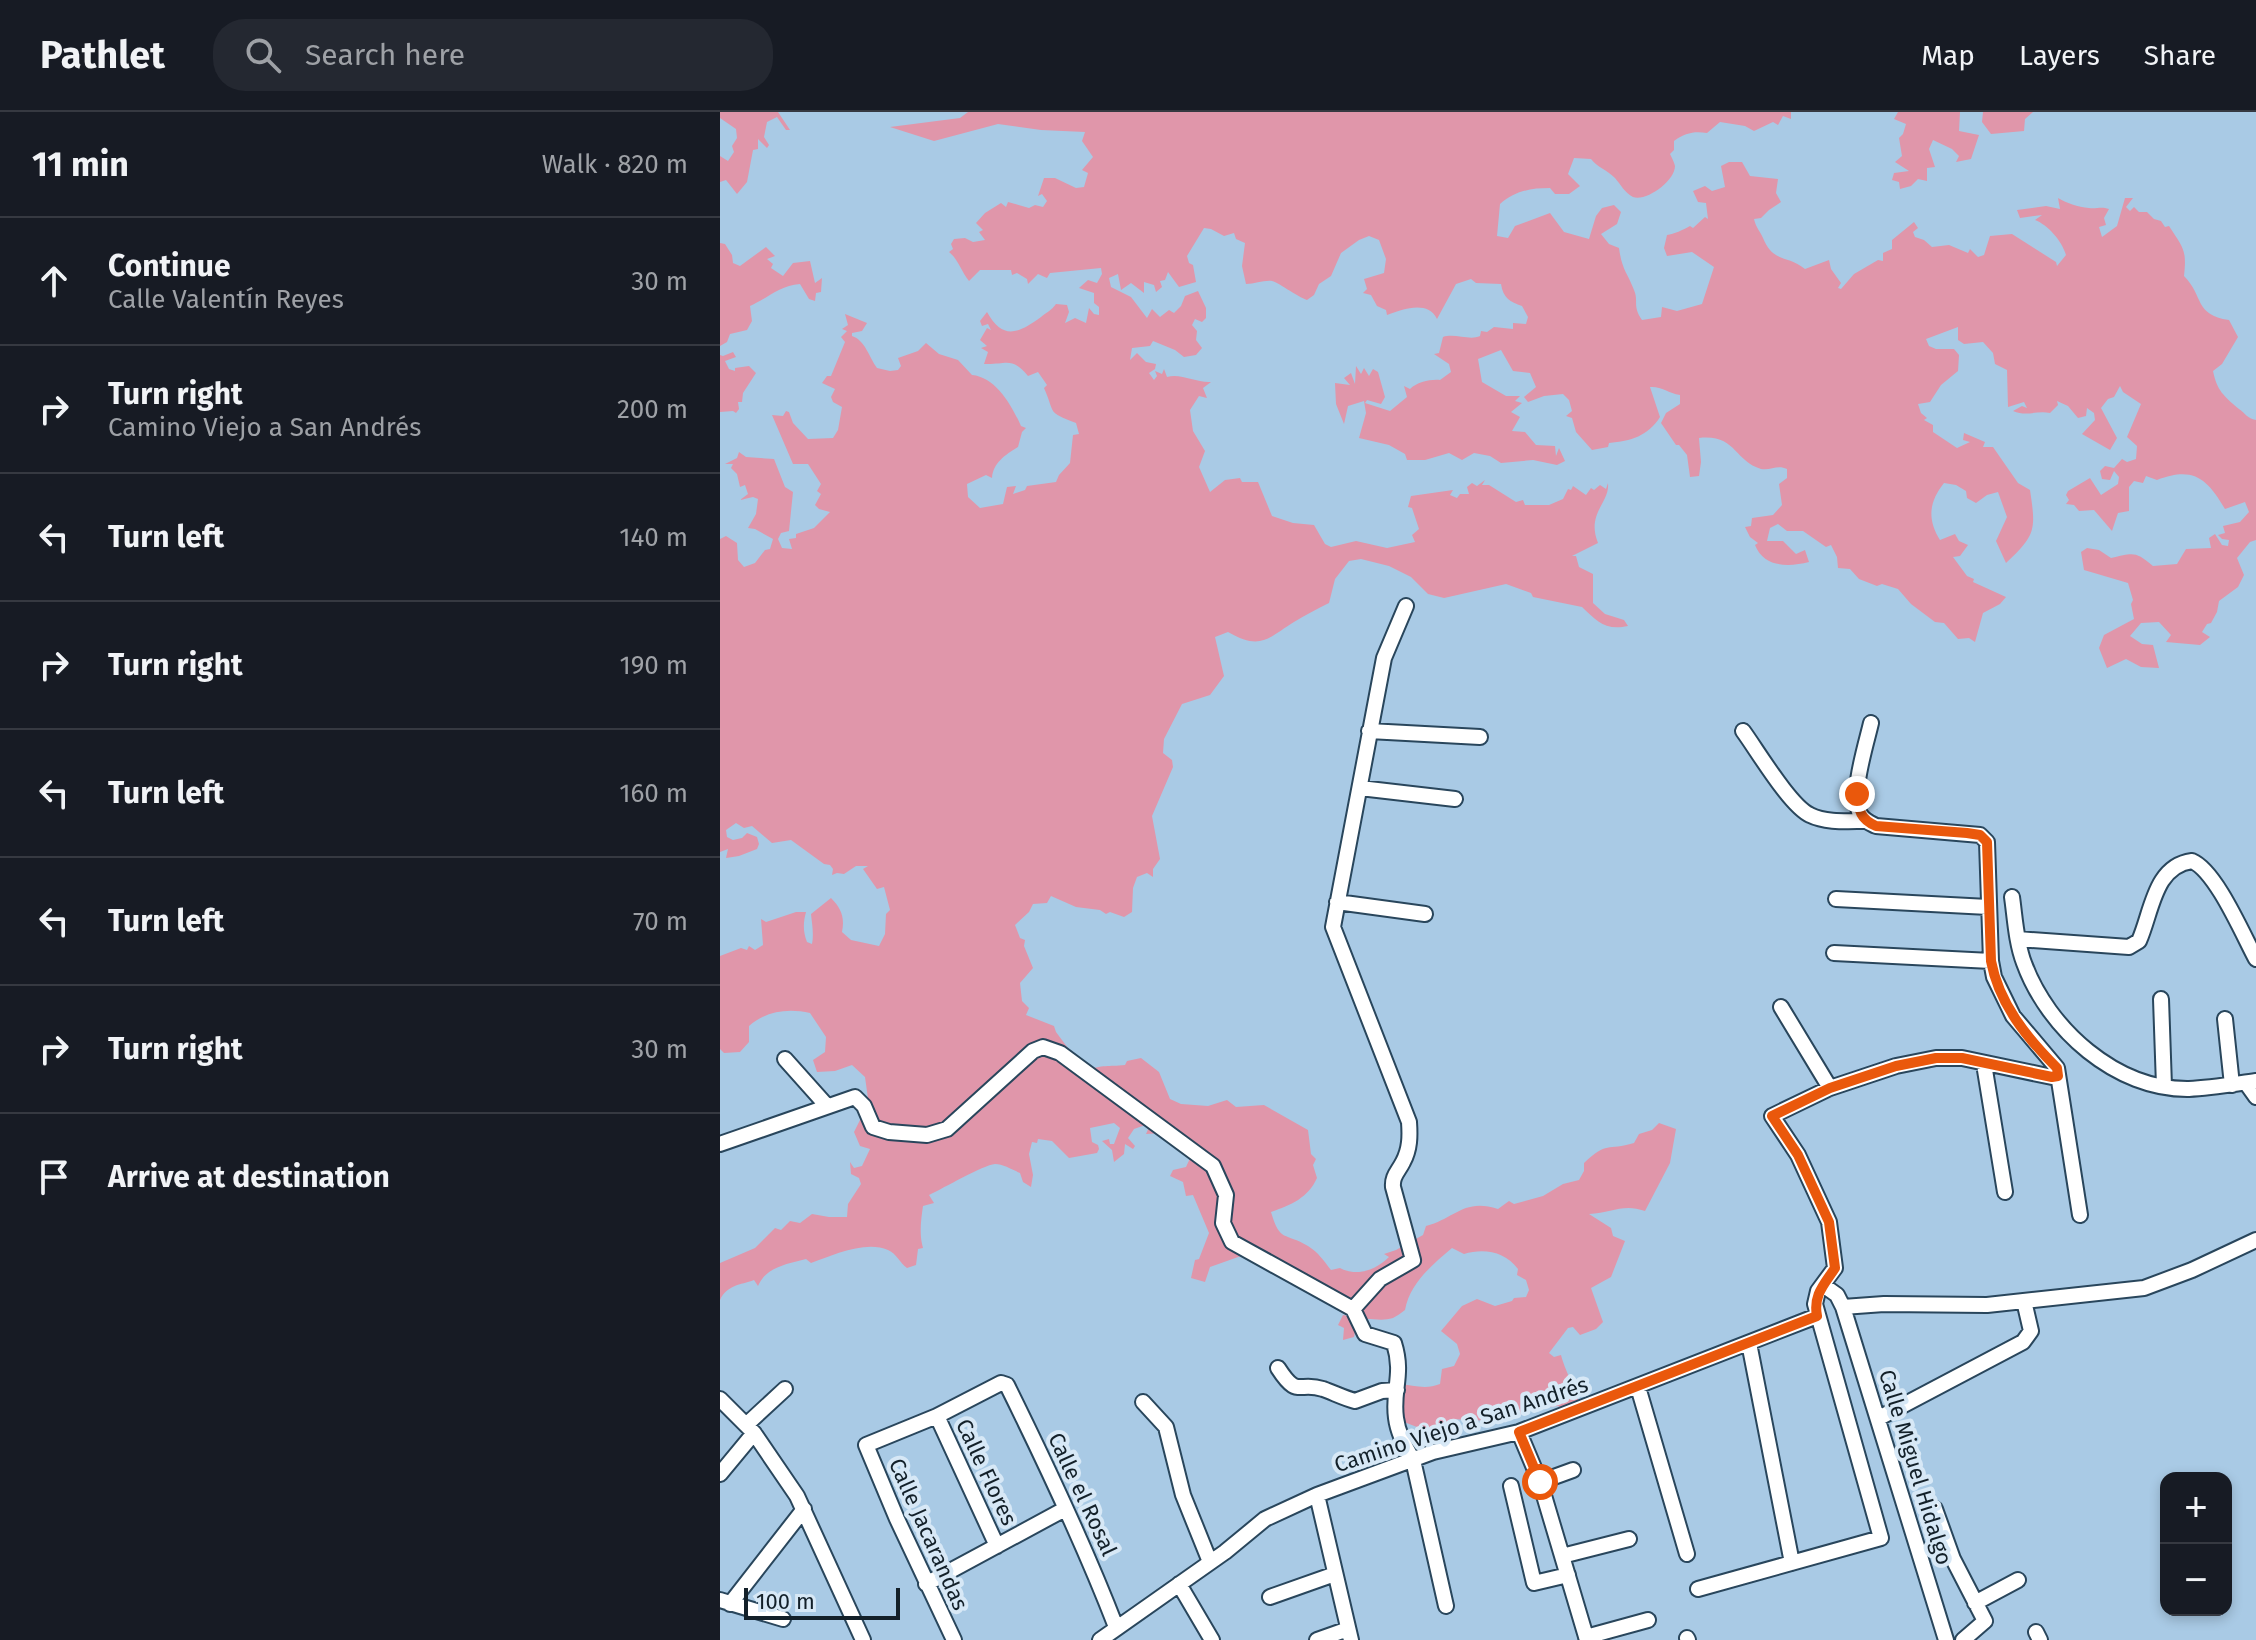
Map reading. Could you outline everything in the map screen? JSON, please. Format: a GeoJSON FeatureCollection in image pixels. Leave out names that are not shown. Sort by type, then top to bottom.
{"type":"FeatureCollection","features":[{"type":"Feature","properties":{"kind":"street"},"geometry":{"type":"LineString","coordinates":[[1353,1309],[1380,1279],[1413,1260],[1393,1187],[1393,1179],[1402,1164],[1410,1137],[1409,1122],[1333,927],[1384,658],[1406,606]]}},
{"type":"Feature","properties":{"kind":"street"},"geometry":{"type":"LineString","coordinates":[[1866,821],[1860,813],[1857,794],[1871,723]]}},
{"type":"Feature","properties":{"kind":"street"},"geometry":{"type":"LineString","coordinates":[[1369,731],[1480,737]]}},
{"type":"Feature","properties":{"kind":"street"},"geometry":{"type":"LineString","coordinates":[[1743,731],[1795,803],[1809,815],[1838,821],[1866,821],[1876,826],[1980,835],[1987,842],[1994,977],[2013,1016],[2057,1068],[2080,1215]]}},
{"type":"Feature","properties":{"kind":"street"},"geometry":{"type":"LineString","coordinates":[[1360,788],[1455,799]]}},
{"type":"Feature","properties":{"kind":"street"},"geometry":{"type":"LineString","coordinates":[[2018,939],[2129,947],[2139,941],[2158,887],[2169,870],[2192,861],[2203,866],[2256,959]]}},
{"type":"Feature","properties":{"kind":"street"},"geometry":{"type":"LineString","coordinates":[[2012,897],[2023,960],[2034,986],[2074,1038],[2117,1071],[2164,1086],[2187,1089],[2245,1083]]}},
{"type":"Feature","properties":{"kind":"street"},"geometry":{"type":"LineString","coordinates":[[1836,899],[1988,907]]}},
{"type":"Feature","properties":{"kind":"street"},"geometry":{"type":"LineString","coordinates":[[1337,902],[1425,914]]}},
{"type":"Feature","properties":{"kind":"street"},"geometry":{"type":"LineString","coordinates":[[1834,953],[1991,961]]}},
{"type":"Feature","properties":{"kind":"street"},"geometry":{"type":"LineString","coordinates":[[2161,999],[2164,1086]]}},
{"type":"Feature","properties":{"kind":"street"},"geometry":{"type":"LineString","coordinates":[[1781,1007],[1830,1088]]}},
{"type":"Feature","properties":{"kind":"street"},"geometry":{"type":"LineString","coordinates":[[2225,1019],[2245,1083],[2256,1097]]}},
{"type":"Feature","properties":{"kind":"street"},"geometry":{"type":"LineString","coordinates":[[720,1144],[855,1097],[864,1106],[873,1127],[889,1132],[927,1135],[947,1129],[1033,1051],[1043,1047],[1060,1053],[1213,1166],[1226,1195],[1223,1223],[1232,1242],[1353,1309],[1365,1334],[1394,1343],[1399,1360],[1396,1417],[1402,1442],[1413,1460],[1446,1606]]}},
{"type":"Feature","properties":{"kind":"street"},"geometry":{"type":"LineString","coordinates":[[1698,1589],[1881,1538],[1815,1304],[1835,1268],[1829,1222],[1798,1155],[1772,1116],[1830,1088],[1896,1066],[1936,1058],[1962,1058],[2058,1076]]}},
{"type":"Feature","properties":{"kind":"street"},"geometry":{"type":"LineString","coordinates":[[785,1059],[827,1106]]}},
{"type":"Feature","properties":{"kind":"street"},"geometry":{"type":"LineString","coordinates":[[1984,1064],[2005,1192]]}},
{"type":"Feature","properties":{"kind":"street"},"geometry":{"type":"LineString","coordinates":[[1823,1285],[1837,1295],[1843,1307],[1884,1304],[1987,1305],[2144,1288],[2256,1240]]}},
{"type":"Feature","properties":{"kind":"street"},"geometry":{"type":"LineString","coordinates":[[1879,1418],[2023,1342],[2031,1331],[2024,1301]]}},
{"type":"Feature","properties":{"kind":"street","name":"Calle Miguel Hidalgo"},"geometry":{"type":"LineString","coordinates":[[1843,1307],[1946,1640]]}},
{"type":"Feature","properties":{"kind":"street","name":"Camino Viejo a San Andrés"},"geometry":{"type":"LineString","coordinates":[[1100,1640],[1265,1519],[1317,1495],[1433,1452],[1519,1432],[1817,1316]]}},
{"type":"Feature","properties":{"kind":"street"},"geometry":{"type":"LineString","coordinates":[[1749,1343],[1792,1563]]}},
{"type":"Feature","properties":{"kind":"street"},"geometry":{"type":"LineString","coordinates":[[1278,1368],[1288,1384],[1301,1389],[1320,1388],[1355,1401],[1382,1391],[1397,1390]]}},
{"type":"Feature","properties":{"kind":"street","name":"Calle el Rosal"},"geometry":{"type":"LineString","coordinates":[[937,1416],[1004,1383],[1035,1441],[1093,1568],[1116,1627]]}},
{"type":"Feature","properties":{"kind":"street"},"geometry":{"type":"LineString","coordinates":[[1638,1387],[1687,1554]]}},
{"type":"Feature","properties":{"kind":"street"},"geometry":{"type":"LineString","coordinates":[[720,1474],[750,1429],[785,1389]]}},
{"type":"Feature","properties":{"kind":"street"},"geometry":{"type":"LineString","coordinates":[[720,1399],[750,1429],[804,1509],[863,1640]]}},
{"type":"Feature","properties":{"kind":"street"},"geometry":{"type":"LineString","coordinates":[[1143,1402],[1166,1427],[1183,1495],[1210,1562]]}},
{"type":"Feature","properties":{"kind":"street","name":"Calle Jacarandas"},"geometry":{"type":"LineString","coordinates":[[937,1416],[866,1445],[926,1584],[954,1640]]}},
{"type":"Feature","properties":{"kind":"street","name":"Calle Flores"},"geometry":{"type":"LineString","coordinates":[[937,1416],[997,1546]]}},
{"type":"Feature","properties":{"kind":"street"},"geometry":{"type":"LineString","coordinates":[[1519,1432],[1540,1482],[1587,1639],[1648,1620]]}},
{"type":"Feature","properties":{"kind":"street"},"geometry":{"type":"LineString","coordinates":[[1540,1482],[1573,1470]]}},
{"type":"Feature","properties":{"kind":"street"},"geometry":{"type":"LineString","coordinates":[[1511,1486],[1534,1583],[1568,1575]]}},
{"type":"Feature","properties":{"kind":"street"},"geometry":{"type":"LineString","coordinates":[[1317,1495],[1350,1635],[1317,1640]]}},
{"type":"Feature","properties":{"kind":"street"},"geometry":{"type":"LineString","coordinates":[[783,1619],[725,1602],[804,1509]]}},
{"type":"Feature","properties":{"kind":"street"},"geometry":{"type":"LineString","coordinates":[[926,1584],[1065,1509]]}},
{"type":"Feature","properties":{"kind":"street"},"geometry":{"type":"LineString","coordinates":[[1935,1509],[1953,1559],[1985,1621],[1963,1640]]}},
{"type":"Feature","properties":{"kind":"street"},"geometry":{"type":"LineString","coordinates":[[1562,1556],[1629,1539]]}},
{"type":"Feature","properties":{"kind":"street"},"geometry":{"type":"LineString","coordinates":[[1270,1597],[1335,1574]]}},
{"type":"Feature","properties":{"kind":"street"},"geometry":{"type":"LineString","coordinates":[[1975,1603],[2018,1580]]}},
{"type":"Feature","properties":{"kind":"street"},"geometry":{"type":"LineString","coordinates":[[1179,1584],[1212,1640]]}},
{"type":"Feature","properties":{"kind":"shaded area"},"geometry":{"type":"Polygon","coordinates":[[[720,112],[778,112],[790,130],[786,130],[777,117],[767,122],[764,137],[769,145],[767,148],[758,139],[758,149],[753,150],[747,182],[737,194],[726,180],[720,182],[720,156],[728,161],[737,138],[736,129],[720,118],[720,112]]]}},
{"type":"Feature","properties":{"kind":"shaded area"},"geometry":{"type":"Polygon","coordinates":[[[968,112],[1791,112],[1791,119],[1783,116],[1778,125],[1773,122],[1754,131],[1745,126],[1720,122],[1707,133],[1690,133],[1678,138],[1670,154],[1674,172],[1665,184],[1639,198],[1625,191],[1615,178],[1591,159],[1574,158],[1568,174],[1580,186],[1569,194],[1555,194],[1550,188],[1543,188],[1511,196],[1500,204],[1497,236],[1508,238],[1515,226],[1550,213],[1564,232],[1589,239],[1596,216],[1602,208],[1614,205],[1621,212],[1617,224],[1601,234],[1609,244],[1619,248],[1642,320],[1661,317],[1662,307],[1677,311],[1702,304],[1714,267],[1692,252],[1667,256],[1664,248],[1667,235],[1690,226],[1693,228],[1705,217],[1708,219],[1706,203],[1698,202],[1693,191],[1705,186],[1712,191],[1725,187],[1721,166],[1729,162],[1742,162],[1750,176],[1778,179],[1776,193],[1781,202],[1761,218],[1754,219],[1772,252],[1805,269],[1829,260],[1841,289],[1854,274],[1878,260],[1883,261],[1883,253],[1892,249],[1892,240],[1914,222],[1918,228],[1913,232],[1915,237],[1932,247],[1949,245],[1968,253],[1970,249],[1978,257],[1984,255],[1990,236],[2012,234],[2056,262],[2057,266],[2066,255],[2054,234],[2035,220],[2042,215],[2020,218],[2017,210],[2046,206],[2060,209],[2058,198],[2081,207],[2109,209],[2104,218],[2106,225],[2099,227],[2102,237],[2117,226],[2125,198],[2133,198],[2126,207],[2130,211],[2134,207],[2139,212],[2147,212],[2165,227],[2169,226],[2183,249],[2184,276],[2201,304],[2210,314],[2229,320],[2238,337],[2222,364],[2213,371],[2225,397],[2256,420],[2256,540],[2250,542],[2237,558],[2244,575],[2238,587],[2219,601],[2211,623],[2202,632],[2210,637],[2200,645],[2166,642],[2171,635],[2159,622],[2141,623],[2130,636],[2142,644],[2153,645],[2159,668],[2141,667],[2126,659],[2107,668],[2099,648],[2104,635],[2134,619],[2133,600],[2128,583],[2084,570],[2081,552],[2087,548],[2099,550],[2111,558],[2134,554],[2153,566],[2177,564],[2186,549],[2211,548],[2209,538],[2215,534],[2222,545],[2228,546],[2229,540],[2218,535],[2225,533],[2223,526],[2240,522],[2249,512],[2245,502],[2225,509],[2205,483],[2181,474],[2157,480],[2146,476],[2143,483],[2134,481],[2129,487],[2129,511],[2118,513],[2112,531],[2094,510],[2079,511],[2074,505],[2066,504],[2068,491],[2090,478],[2101,495],[2118,484],[2119,477],[2114,471],[2110,480],[2102,479],[2100,471],[2105,466],[2114,468],[2122,459],[2127,462],[2136,459],[2137,446],[2127,437],[2141,404],[2123,392],[2120,386],[2114,397],[2101,408],[2117,438],[2110,450],[2082,434],[2095,420],[2094,413],[2087,408],[2086,416],[2078,418],[2068,406],[2057,401],[2058,405],[2050,413],[2013,411],[2022,406],[2027,408],[2024,402],[2008,407],[2007,370],[1995,364],[1993,353],[1983,342],[1964,344],[1958,340],[1958,327],[1926,339],[1929,346],[1954,349],[1959,355],[1958,371],[1941,385],[1930,402],[1918,404],[1927,418],[1924,420],[1933,425],[1933,432],[1957,448],[1970,442],[1963,440],[1964,433],[1985,442],[1983,447],[1993,447],[2018,483],[2030,490],[2032,531],[2006,563],[1996,541],[2007,517],[1998,492],[1976,503],[1967,498],[1966,491],[1944,483],[1935,497],[1932,518],[1940,540],[1955,534],[1959,541],[1968,545],[1960,556],[1953,557],[1967,576],[1974,579],[1973,582],[2006,597],[1983,613],[1975,642],[1969,638],[1958,639],[1944,623],[1935,622],[1911,604],[1898,589],[1882,584],[1877,586],[1859,579],[1850,569],[1838,568],[1831,545],[1826,547],[1803,531],[1787,531],[1778,524],[1770,528],[1767,541],[1783,541],[1796,554],[1805,550],[1809,562],[1785,565],[1764,558],[1755,545],[1758,543],[1750,537],[1745,527],[1751,526],[1752,518],[1773,515],[1782,505],[1779,484],[1787,478],[1787,469],[1761,469],[1720,440],[1699,438],[1699,476],[1690,477],[1687,455],[1661,423],[1666,413],[1680,404],[1680,395],[1650,387],[1660,417],[1650,429],[1625,441],[1592,450],[1576,432],[1572,418],[1566,416],[1572,411],[1569,400],[1563,394],[1528,402],[1524,397],[1536,387],[1530,373],[1513,371],[1501,350],[1478,359],[1482,382],[1506,396],[1520,396],[1515,401],[1522,403],[1511,412],[1520,417],[1512,431],[1525,432],[1536,445],[1555,446],[1556,456],[1559,448],[1565,461],[1557,465],[1533,460],[1501,463],[1490,456],[1474,453],[1462,460],[1449,453],[1425,460],[1407,460],[1405,454],[1389,445],[1359,438],[1366,413],[1364,401],[1348,406],[1344,424],[1336,404],[1335,383],[1350,385],[1344,378],[1351,373],[1355,384],[1356,366],[1361,374],[1364,368],[1369,376],[1373,369],[1378,372],[1385,397],[1381,404],[1367,400],[1365,403],[1390,411],[1407,397],[1404,386],[1410,389],[1416,384],[1440,380],[1451,372],[1449,364],[1434,354],[1439,353],[1443,337],[1476,337],[1480,336],[1481,331],[1487,332],[1494,327],[1513,329],[1513,323],[1526,324],[1528,317],[1522,306],[1508,299],[1501,284],[1476,283],[1471,279],[1456,284],[1437,319],[1433,313],[1421,308],[1387,315],[1371,295],[1363,293],[1367,289],[1364,279],[1384,273],[1386,259],[1379,240],[1369,236],[1341,253],[1331,276],[1319,284],[1314,295],[1307,300],[1272,281],[1246,284],[1242,266],[1245,243],[1236,239],[1234,233],[1224,236],[1204,228],[1187,256],[1193,265],[1196,282],[1179,287],[1168,272],[1165,280],[1160,281],[1162,287],[1156,292],[1154,285],[1144,282],[1144,293],[1131,283],[1121,290],[1118,274],[1109,278],[1111,287],[1131,297],[1147,318],[1152,309],[1160,317],[1169,310],[1174,313],[1185,296],[1198,291],[1206,308],[1206,318],[1202,322],[1195,319],[1192,325],[1202,348],[1196,355],[1184,357],[1153,341],[1150,346],[1132,348],[1130,360],[1137,353],[1146,362],[1156,364],[1149,373],[1154,380],[1157,376],[1155,371],[1162,374],[1164,369],[1167,377],[1211,382],[1203,388],[1207,398],[1199,396],[1190,410],[1193,431],[1205,451],[1199,467],[1210,492],[1225,480],[1240,478],[1242,482],[1258,482],[1272,516],[1293,523],[1314,525],[1325,544],[1331,547],[1356,541],[1387,548],[1415,542],[1412,535],[1419,529],[1412,508],[1408,507],[1411,496],[1453,490],[1450,495],[1457,498],[1460,494],[1469,494],[1467,487],[1472,483],[1477,486],[1485,480],[1482,485],[1489,485],[1516,502],[1523,500],[1525,505],[1549,505],[1563,499],[1573,486],[1586,495],[1591,488],[1594,490],[1600,485],[1606,489],[1608,483],[1606,497],[1596,516],[1598,543],[1572,556],[1576,556],[1579,567],[1593,574],[1593,603],[1605,614],[1624,620],[1628,626],[1607,626],[1582,607],[1533,597],[1531,593],[1506,584],[1444,598],[1428,594],[1411,577],[1389,566],[1361,559],[1349,561],[1335,579],[1329,603],[1270,637],[1249,641],[1228,632],[1215,637],[1224,676],[1210,695],[1182,704],[1164,739],[1163,753],[1172,760],[1173,767],[1152,816],[1160,859],[1153,869],[1153,877],[1147,873],[1137,877],[1133,888],[1132,912],[1124,917],[1110,912],[1106,914],[1100,910],[1076,907],[1051,896],[1047,903],[1033,904],[1015,925],[1020,938],[1025,940],[1024,946],[1033,968],[1020,983],[1022,1001],[1029,1008],[1026,1015],[1054,1026],[1085,1071],[1125,1065],[1127,1061],[1141,1058],[1159,1072],[1170,1099],[1181,1104],[1208,1106],[1227,1100],[1236,1107],[1264,1105],[1308,1130],[1311,1154],[1316,1159],[1313,1165],[1317,1178],[1309,1191],[1298,1200],[1271,1212],[1281,1233],[1312,1248],[1331,1270],[1340,1268],[1360,1272],[1372,1269],[1389,1257],[1384,1254],[1423,1235],[1426,1226],[1467,1208],[1486,1206],[1498,1209],[1509,1201],[1514,1204],[1543,1196],[1563,1184],[1579,1180],[1584,1163],[1603,1149],[1634,1143],[1639,1134],[1652,1130],[1659,1123],[1676,1129],[1670,1163],[1645,1211],[1624,1208],[1589,1214],[1611,1228],[1613,1236],[1625,1241],[1611,1277],[1591,1288],[1603,1322],[1596,1329],[1580,1335],[1573,1327],[1568,1328],[1549,1353],[1554,1357],[1561,1355],[1577,1390],[1587,1390],[1577,1397],[1583,1409],[1558,1406],[1524,1410],[1523,1414],[1491,1421],[1451,1419],[1438,1432],[1404,1422],[1399,1384],[1424,1387],[1440,1384],[1442,1369],[1454,1366],[1460,1354],[1457,1344],[1441,1331],[1462,1306],[1477,1299],[1495,1306],[1526,1297],[1529,1290],[1526,1280],[1517,1275],[1518,1269],[1513,1263],[1493,1252],[1464,1254],[1452,1248],[1417,1283],[1405,1310],[1393,1318],[1355,1321],[1350,1324],[1356,1327],[1354,1337],[1343,1340],[1344,1328],[1338,1325],[1343,1315],[1348,1316],[1351,1311],[1310,1282],[1303,1273],[1241,1256],[1210,1267],[1205,1282],[1191,1278],[1195,1260],[1199,1259],[1209,1233],[1193,1195],[1186,1196],[1183,1182],[1170,1176],[1173,1170],[1186,1167],[1192,1154],[1163,1133],[1146,1134],[1151,1123],[1134,1129],[1128,1138],[1135,1146],[1133,1149],[1125,1144],[1124,1154],[1114,1162],[1112,1150],[1102,1141],[1109,1139],[1110,1144],[1114,1144],[1120,1128],[1114,1123],[1090,1128],[1092,1142],[1098,1145],[1097,1153],[1069,1158],[1052,1141],[1038,1139],[1037,1143],[1032,1142],[1029,1154],[1033,1175],[1031,1187],[1023,1182],[1020,1173],[995,1164],[929,1195],[934,1203],[923,1206],[923,1248],[918,1249],[916,1265],[907,1268],[894,1254],[879,1247],[860,1248],[811,1263],[806,1259],[785,1265],[766,1274],[758,1286],[754,1280],[734,1286],[720,1300],[720,1263],[755,1248],[775,1228],[781,1230],[790,1221],[800,1223],[812,1214],[847,1217],[848,1204],[861,1184],[859,1178],[851,1174],[850,1162],[854,1168],[862,1166],[870,1149],[860,1146],[854,1132],[860,1120],[870,1113],[865,1077],[852,1065],[835,1071],[817,1072],[813,1060],[825,1052],[826,1037],[810,1013],[786,1011],[770,1014],[749,1026],[749,1042],[740,1052],[724,1053],[720,1049],[720,956],[741,948],[747,950],[749,946],[755,950],[763,945],[761,919],[766,922],[796,912],[806,912],[805,935],[807,942],[812,944],[811,914],[831,898],[841,913],[842,932],[851,940],[879,946],[885,934],[886,914],[890,910],[884,887],[877,889],[863,869],[868,866],[856,866],[844,874],[832,875],[830,865],[791,840],[772,843],[752,826],[744,828],[736,823],[726,830],[727,837],[733,840],[747,833],[757,837],[757,849],[726,858],[728,849],[720,852],[720,539],[726,536],[737,543],[738,560],[744,567],[755,563],[765,550],[770,549],[773,539],[748,528],[756,514],[758,499],[740,500],[748,494],[745,485],[740,487],[737,474],[731,468],[733,464],[725,464],[737,458],[739,452],[746,457],[774,459],[785,487],[793,492],[789,531],[781,533],[778,539],[782,548],[792,549],[789,539],[814,528],[830,512],[815,505],[821,494],[817,491],[821,484],[808,464],[793,464],[772,415],[783,416],[786,411],[789,412],[793,423],[808,439],[833,438],[838,430],[842,407],[831,397],[835,389],[822,383],[827,376],[831,376],[845,342],[841,337],[847,331],[842,329],[848,325],[845,314],[867,323],[862,331],[852,333],[852,336],[864,345],[877,368],[898,370],[901,366],[898,358],[918,351],[926,343],[939,354],[958,360],[972,375],[989,381],[1008,402],[1021,426],[1026,428],[1018,447],[997,464],[992,478],[986,475],[967,484],[968,497],[980,508],[1003,504],[1007,487],[1016,486],[1013,494],[1025,490],[1027,486],[1056,482],[1070,463],[1073,435],[1079,434],[1076,423],[1053,411],[1044,388],[1047,385],[1038,372],[1028,376],[1013,364],[984,364],[988,352],[981,348],[987,346],[980,340],[987,328],[991,330],[988,324],[982,326],[980,321],[987,312],[1005,331],[1018,330],[1033,323],[1056,304],[1067,305],[1069,312],[1065,323],[1075,318],[1086,323],[1089,308],[1099,315],[1099,307],[1094,303],[1094,293],[1079,288],[1088,280],[1097,283],[1102,274],[1101,268],[1050,273],[1047,278],[1038,274],[1028,284],[1027,279],[1017,273],[1012,275],[1011,270],[980,270],[969,281],[949,252],[953,249],[951,244],[954,239],[985,240],[979,232],[983,230],[976,223],[1001,203],[1006,207],[1008,202],[1029,208],[1035,205],[1043,207],[1047,201],[1042,194],[1038,196],[1044,178],[1055,178],[1076,188],[1084,187],[1088,173],[1082,170],[1093,157],[1082,141],[1085,132],[998,124],[934,141],[890,127],[960,118],[968,112]]]}},
{"type":"Feature","properties":{"kind":"shaded area"},"geometry":{"type":"Polygon","coordinates":[[[1898,112],[1960,112],[1959,131],[1979,135],[1971,159],[1956,162],[1959,156],[1952,149],[1933,140],[1929,149],[1935,167],[1927,168],[1927,181],[1918,179],[1911,186],[1900,189],[1899,182],[1892,180],[1894,173],[1909,171],[1895,162],[1902,156],[1899,138],[1906,124],[1894,119],[1898,112]]]}},
{"type":"Feature","properties":{"kind":"shaded area"},"geometry":{"type":"Polygon","coordinates":[[[1983,112],[2033,112],[2025,119],[2024,131],[1991,134],[1982,122],[1983,112]]]}},
{"type":"Feature","properties":{"kind":"shaded area"},"geometry":{"type":"Polygon","coordinates":[[[720,243],[725,244],[733,263],[740,266],[766,247],[775,256],[767,259],[773,264],[771,268],[783,276],[793,263],[810,261],[815,283],[822,278],[821,292],[816,293],[815,301],[809,299],[800,284],[774,293],[750,306],[752,321],[747,330],[730,334],[727,342],[720,346],[720,243]]]}},
{"type":"Feature","properties":{"kind":"shaded area"},"geometry":{"type":"Polygon","coordinates":[[[733,352],[736,357],[725,361],[729,369],[735,371],[735,368],[749,366],[756,373],[743,393],[742,402],[738,402],[736,413],[720,412],[720,355],[733,352]]]}},
{"type":"Feature","properties":{"kind":"route"},"geometry":{"type":"LineString","coordinates":[[1540,1482],[1519,1432],[1817,1316],[1815,1304],[1818,1291],[1835,1268],[1829,1222],[1798,1155],[1772,1116],[1863,1076],[1936,1058],[1962,1058],[2058,1076],[2057,1068],[2013,1016],[1994,977],[1987,842],[1980,835],[1967,833],[1876,826],[1866,821],[1860,813],[1857,794]]}}]}
